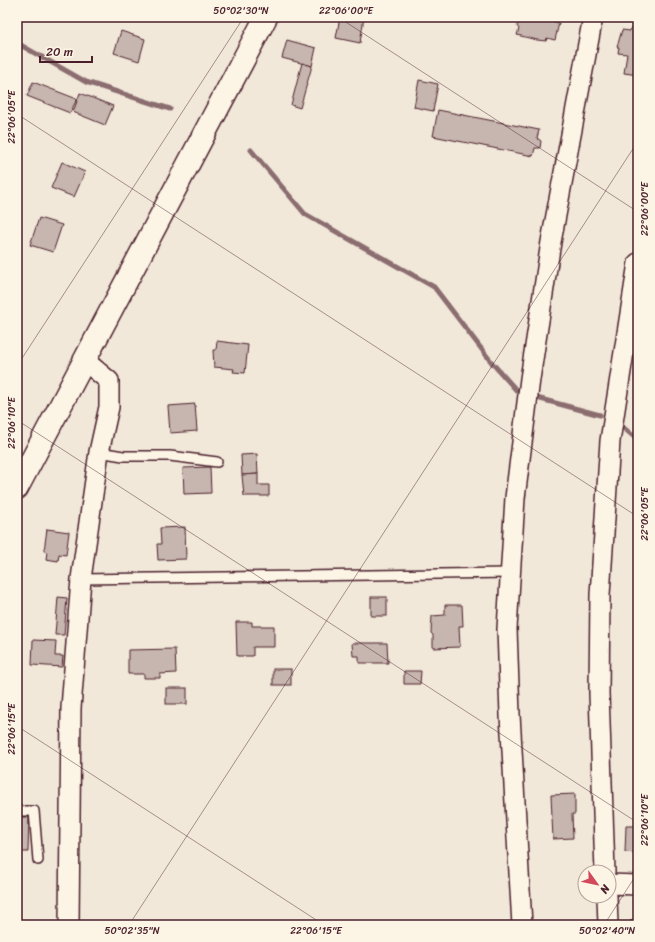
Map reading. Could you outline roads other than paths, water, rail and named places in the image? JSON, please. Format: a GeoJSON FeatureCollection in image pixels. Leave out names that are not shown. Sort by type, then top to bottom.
{"type":"FeatureCollection","features":[{"type":"Feature","properties":{"kind":"main road"},"geometry":{"type":"LineString","coordinates":[[17,488],[266,17]]}},
{"type":"Feature","properties":{"kind":"street"},"geometry":{"type":"LineString","coordinates":[[522,925],[510,715],[507,629],[515,498],[531,371],[551,242],[593,17]]}},
{"type":"Feature","properties":{"kind":"street"},"geometry":{"type":"LineString","coordinates":[[605,864],[599,701],[600,595],[610,441],[638,263]]}},
{"type":"Feature","properties":{"kind":"street"},"geometry":{"type":"LineString","coordinates":[[69,925],[71,708],[80,579],[99,452],[109,407],[109,381],[84,360]]}},
{"type":"Feature","properties":{"kind":"street"},"geometry":{"type":"LineString","coordinates":[[617,884],[638,885]]}},
{"type":"Feature","properties":{"kind":"street"},"geometry":{"type":"LineString","coordinates":[[607,904],[608,925]]}},
{"type":"Feature","properties":{"kind":"lane"},"geometry":{"type":"LineString","coordinates":[[99,452],[123,456],[170,456],[217,462]]}},
{"type":"Feature","properties":{"kind":"lane"},"geometry":{"type":"LineString","coordinates":[[80,579],[510,573]]}},
{"type":"Feature","properties":{"kind":"lane"},"geometry":{"type":"LineString","coordinates":[[17,811],[34,811],[38,860]]}},
{"type":"Feature","properties":{"kind":"waterway"},"geometry":{"type":"LineString","coordinates":[[17,43],[86,82],[170,109]]}},
{"type":"Feature","properties":{"kind":"waterway"},"geometry":{"type":"LineString","coordinates":[[251,150],[305,214],[434,287],[493,364],[517,391]]}},
{"type":"Feature","properties":{"kind":"waterway"},"geometry":{"type":"LineString","coordinates":[[533,397],[600,415]]}},
{"type":"Feature","properties":{"kind":"waterway"},"geometry":{"type":"LineString","coordinates":[[619,424],[638,440]]}}]}
